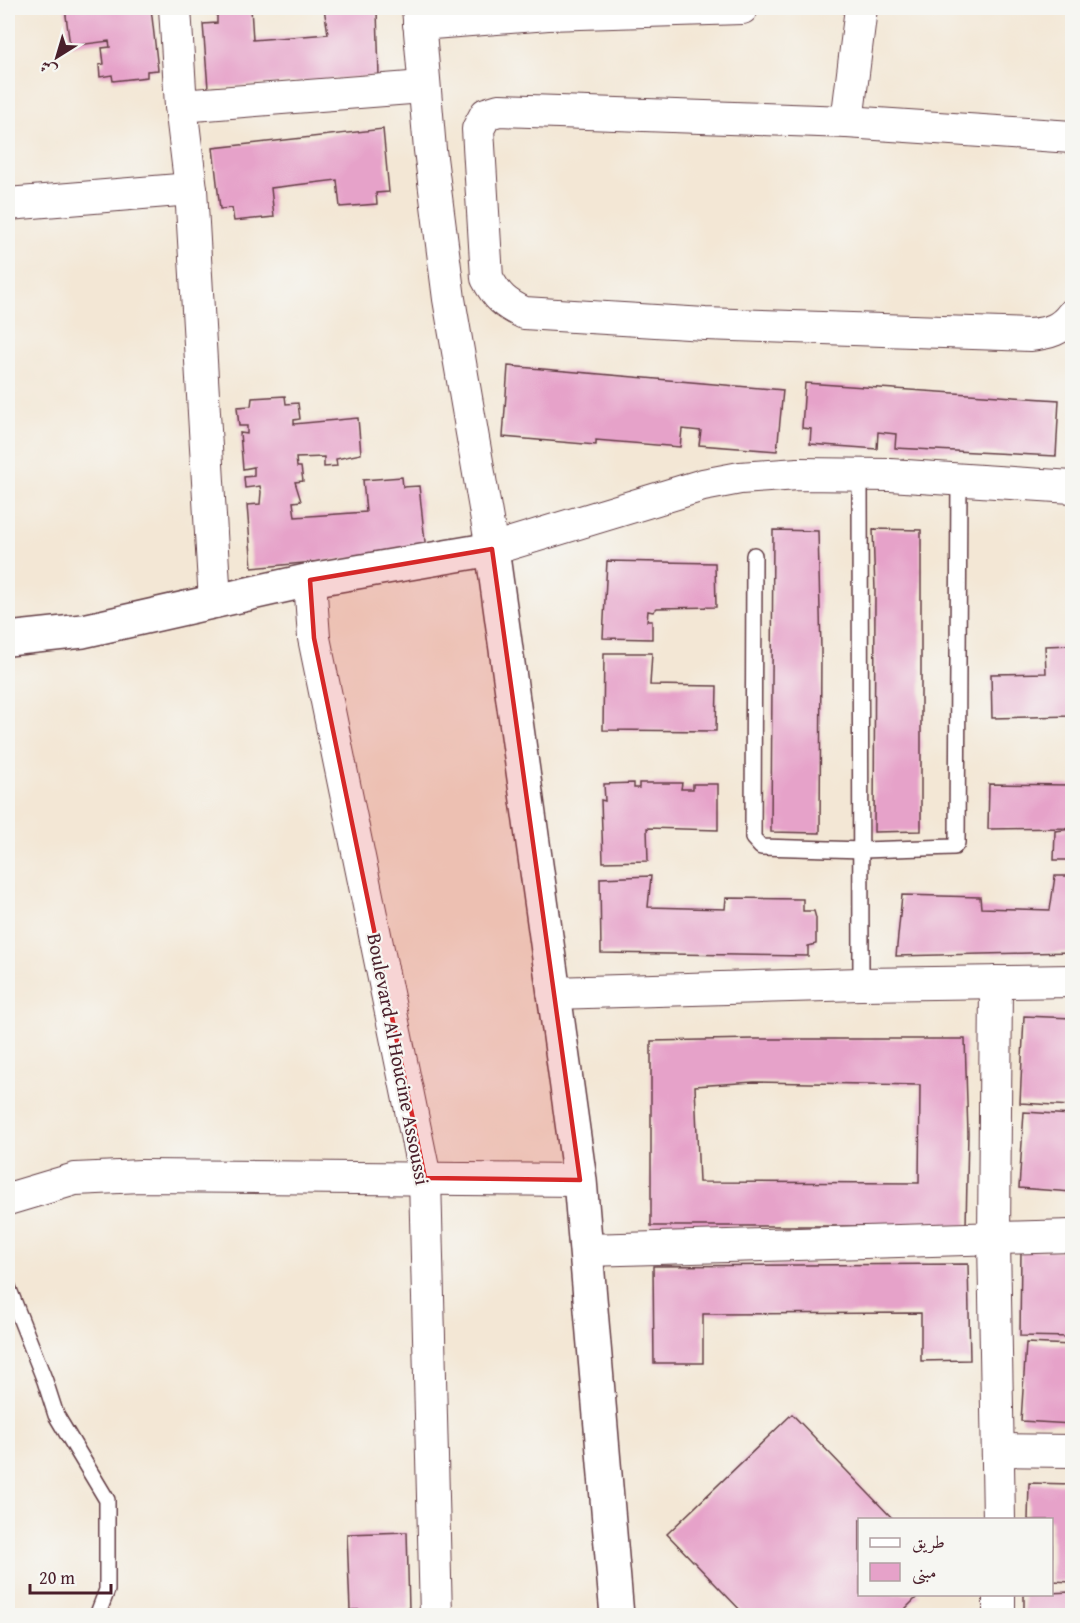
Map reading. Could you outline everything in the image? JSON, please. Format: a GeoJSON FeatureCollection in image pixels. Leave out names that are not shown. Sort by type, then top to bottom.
{"type":"FeatureCollection","features":[{"type":"Feature","properties":{"kind":"street"},"geometry":{"type":"LineString","coordinates":[[175,8],[181,106],[191,189],[215,602]]}},
{"type":"Feature","properties":{"kind":"street"},"geometry":{"type":"LineString","coordinates":[[617,1616],[580,1180],[492,549],[449,299],[423,87],[419,16],[547,11],[742,8]]}},
{"type":"Feature","properties":{"kind":"street"},"geometry":{"type":"LineString","coordinates":[[847,122],[861,8]]}},
{"type":"Feature","properties":{"kind":"street"},"geometry":{"type":"LineString","coordinates":[[181,106],[423,87]]}},
{"type":"Feature","properties":{"kind":"street"},"geometry":{"type":"LineString","coordinates":[[1072,137],[847,122],[499,110],[486,114],[478,129],[487,278],[496,295],[505,304],[524,313],[705,324],[1030,335],[1049,333],[1065,325],[1072,315]]}},
{"type":"Feature","properties":{"kind":"street"},"geometry":{"type":"LineString","coordinates":[[8,204],[191,189]]}},
{"type":"Feature","properties":{"kind":"street"},"geometry":{"type":"LineString","coordinates":[[8,639],[83,631],[310,580],[492,549],[702,485],[740,478],[798,474],[860,475],[1072,487]]}},
{"type":"Feature","properties":{"kind":"street","name":"Boulevard Al Houcine Assoussi"},"geometry":{"type":"LineString","coordinates":[[310,580],[315,638],[425,1178],[436,1616]]}},
{"type":"Feature","properties":{"kind":"street"},"geometry":{"type":"LineString","coordinates":[[554,993],[861,984],[1072,981]]}},
{"type":"Feature","properties":{"kind":"street"},"geometry":{"type":"LineString","coordinates":[[996,982],[994,1240],[999,1518]]}},
{"type":"Feature","properties":{"kind":"street"},"geometry":{"type":"LineString","coordinates":[[8,1199],[75,1179],[141,1176],[580,1180]]}},
{"type":"Feature","properties":{"kind":"street"},"geometry":{"type":"LineString","coordinates":[[587,1250],[1072,1236]]}},
{"type":"Feature","properties":{"kind":"street"},"geometry":{"type":"LineString","coordinates":[[999,1450],[1072,1451]]}},
{"type":"Feature","properties":{"kind":"street"},"geometry":{"type":"LineString","coordinates":[[999,1596],[999,1616]]}},
{"type":"Feature","properties":{"kind":"lane"},"geometry":{"type":"LineString","coordinates":[[860,475],[863,850],[861,984]]}},
{"type":"Feature","properties":{"kind":"lane"},"geometry":{"type":"LineString","coordinates":[[754,555],[753,838],[761,847],[863,850],[954,847],[957,843],[959,479]]}},
{"type":"Feature","properties":{"kind":"lane"},"geometry":{"type":"LineString","coordinates":[[8,1287],[56,1415],[107,1500],[107,1590],[97,1616]]}},
{"type":"Feature","properties":{"kind":"highlighted area"},"geometry":{"type":"Polygon","coordinates":[[[492,549],[580,1180],[425,1178],[314,638],[310,580],[492,549]]]}},
{"type":"Feature","properties":{"kind":"building"},"geometry":{"type":"Polygon","coordinates":[[[65,8],[151,8],[158,70],[147,71],[147,77],[113,81],[112,75],[100,77],[99,65],[104,64],[102,48],[110,47],[109,41],[70,46],[65,8]]]}},
{"type":"Feature","properties":{"kind":"building"},"geometry":{"type":"Polygon","coordinates":[[[203,8],[251,8],[253,40],[328,34],[324,8],[377,10],[379,76],[208,88],[203,24],[217,23],[217,12],[203,13],[203,8]]]}},
{"type":"Feature","properties":{"kind":"building"},"geometry":{"type":"Polygon","coordinates":[[[383,129],[389,192],[376,193],[377,204],[340,207],[337,180],[271,188],[274,217],[234,221],[232,208],[220,209],[213,148],[383,129]]]}},
{"type":"Feature","properties":{"kind":"building"},"geometry":{"type":"Polygon","coordinates":[[[508,366],[783,390],[777,451],[699,445],[701,431],[682,429],[680,447],[596,440],[596,445],[503,437],[508,366]]]}},
{"type":"Feature","properties":{"kind":"building"},"geometry":{"type":"Polygon","coordinates":[[[805,383],[1059,400],[1056,456],[895,448],[896,434],[878,432],[877,449],[810,444],[811,429],[802,428],[805,383]]]}},
{"type":"Feature","properties":{"kind":"building"},"geometry":{"type":"Polygon","coordinates":[[[285,396],[286,404],[298,403],[300,419],[294,420],[294,424],[358,418],[361,454],[336,459],[337,466],[324,467],[324,457],[296,458],[297,467],[301,467],[303,481],[295,482],[301,501],[293,502],[295,517],[366,512],[363,480],[402,477],[403,487],[419,486],[426,551],[252,568],[247,505],[260,504],[261,492],[260,486],[245,488],[244,477],[254,476],[254,467],[243,469],[240,433],[247,434],[247,426],[239,426],[237,407],[251,406],[252,398],[285,396]]]}},
{"type":"Feature","properties":{"kind":"building"},"geometry":{"type":"Polygon","coordinates":[[[873,529],[921,530],[921,831],[874,832],[873,529]]]}},
{"type":"Feature","properties":{"kind":"building"},"geometry":{"type":"Polygon","coordinates":[[[773,530],[818,531],[821,650],[820,833],[771,832],[773,530]]]}},
{"type":"Feature","properties":{"kind":"building"},"geometry":{"type":"Polygon","coordinates":[[[607,561],[715,563],[716,607],[657,608],[653,612],[648,611],[647,621],[652,621],[652,639],[603,638],[607,561]]]}},
{"type":"Feature","properties":{"kind":"building"},"geometry":{"type":"Polygon","coordinates":[[[1072,645],[1072,716],[992,718],[991,674],[1046,673],[1045,646],[1072,645]]]}},
{"type":"Feature","properties":{"kind":"building"},"geometry":{"type":"Polygon","coordinates":[[[604,653],[652,653],[650,685],[717,686],[716,731],[603,730],[604,653]]]}},
{"type":"Feature","properties":{"kind":"building"},"geometry":{"type":"Polygon","coordinates":[[[634,783],[634,788],[639,788],[639,783],[682,783],[681,789],[693,789],[693,784],[718,784],[718,830],[647,828],[648,861],[603,862],[601,800],[605,801],[604,784],[634,783]]]}},
{"type":"Feature","properties":{"kind":"building"},"geometry":{"type":"Polygon","coordinates":[[[989,784],[1072,785],[1072,828],[988,829],[989,784]]]}},
{"type":"Feature","properties":{"kind":"building"},"geometry":{"type":"Polygon","coordinates":[[[1072,829],[1072,860],[1054,860],[1055,831],[1072,829]]]}},
{"type":"Feature","properties":{"kind":"building"},"geometry":{"type":"Polygon","coordinates":[[[651,876],[648,907],[725,909],[726,898],[803,899],[803,911],[814,911],[816,944],[808,946],[808,956],[601,953],[600,878],[651,876]]]}},
{"type":"Feature","properties":{"kind":"building"},"geometry":{"type":"Polygon","coordinates":[[[1055,876],[1072,876],[1072,952],[896,956],[902,895],[980,897],[981,908],[1050,910],[1055,876]]]}},
{"type":"Feature","properties":{"kind":"building"},"geometry":{"type":"Polygon","coordinates":[[[1024,1016],[1072,1018],[1072,1106],[1020,1103],[1024,1016]]]}},
{"type":"Feature","properties":{"kind":"building"},"geometry":{"type":"Polygon","coordinates":[[[965,1039],[968,1133],[966,1226],[651,1226],[651,1041],[965,1039]],[[754,1082],[695,1086],[699,1182],[919,1183],[920,1085],[754,1082]]]}},
{"type":"Feature","properties":{"kind":"building"},"geometry":{"type":"Polygon","coordinates":[[[1024,1112],[1072,1115],[1072,1192],[1019,1188],[1024,1112]]]}},
{"type":"Feature","properties":{"kind":"building"},"geometry":{"type":"Polygon","coordinates":[[[1021,1250],[1072,1251],[1072,1337],[1020,1336],[1021,1250]]]}},
{"type":"Feature","properties":{"kind":"building"},"geometry":{"type":"Polygon","coordinates":[[[968,1264],[970,1360],[921,1361],[921,1313],[703,1314],[703,1363],[654,1363],[653,1266],[968,1264]]]}},
{"type":"Feature","properties":{"kind":"building"},"geometry":{"type":"Polygon","coordinates":[[[1026,1343],[1072,1345],[1072,1424],[1021,1421],[1026,1343]]]}},
{"type":"Feature","properties":{"kind":"building"},"geometry":{"type":"Polygon","coordinates":[[[792,1414],[892,1518],[858,1518],[858,1596],[918,1596],[898,1616],[746,1616],[667,1534],[792,1414]]]}},
{"type":"Feature","properties":{"kind":"building"},"geometry":{"type":"Polygon","coordinates":[[[1029,1483],[1072,1484],[1072,1582],[1053,1581],[1053,1518],[1028,1518],[1029,1483]]]}},
{"type":"Feature","properties":{"kind":"building"},"geometry":{"type":"Polygon","coordinates":[[[407,1532],[409,1609],[350,1610],[347,1534],[407,1532]]]}},
{"type":"Feature","properties":{"kind":"building"},"geometry":{"type":"Polygon","coordinates":[[[1071,1592],[1071,1616],[1024,1616],[1024,1596],[1053,1596],[1053,1593],[1071,1592]]]}}]}
